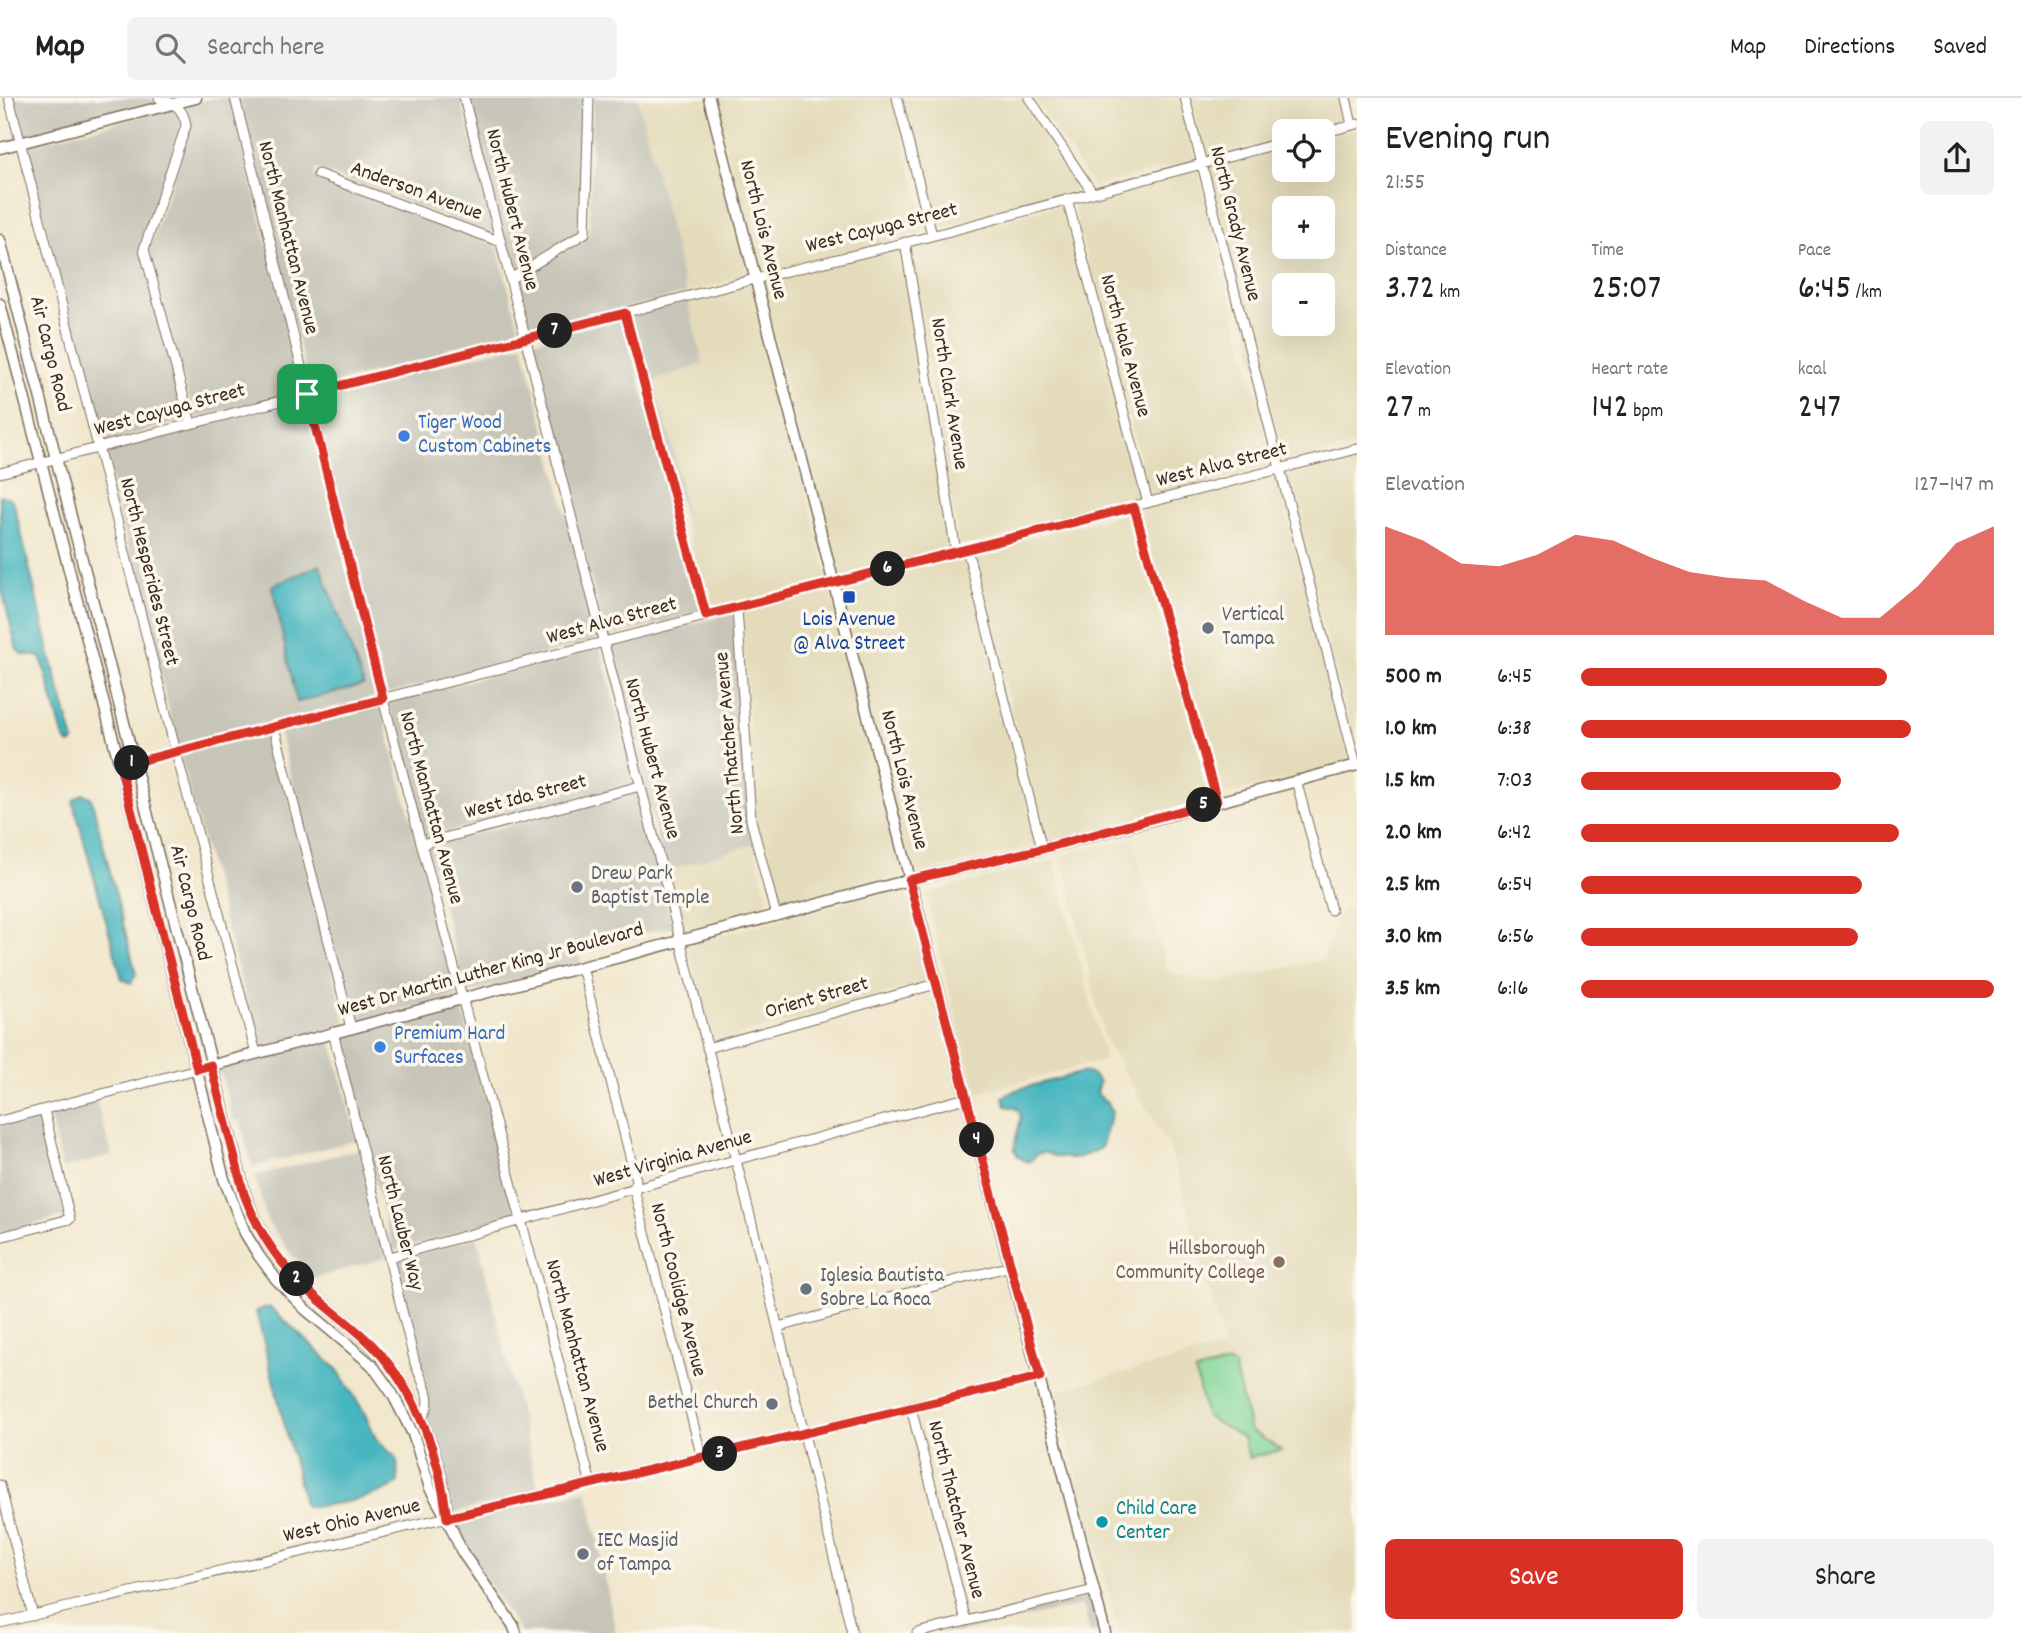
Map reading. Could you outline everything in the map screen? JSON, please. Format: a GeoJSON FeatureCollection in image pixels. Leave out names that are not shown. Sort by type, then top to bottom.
{"type":"FeatureCollection","features":[{"type":"Feature","properties":{"kind":"street","name":"North Hesperides Street"},"geometry":{"type":"LineString","coordinates":[[9,98],[256,1054]]}},
{"type":"Feature","properties":{"kind":"street"},"geometry":{"type":"LineString","coordinates":[[159,98],[175,103],[185,115],[186,126],[144,249],[191,424]]}},
{"type":"Feature","properties":{"kind":"street"},"geometry":{"type":"LineString","coordinates":[[0,148],[195,98]]}},
{"type":"Feature","properties":{"kind":"street","name":"North Manhattan Avenue"},"geometry":{"type":"LineString","coordinates":[[235,98],[383,699],[591,1485]]}},
{"type":"Feature","properties":{"kind":"street","name":"North Hubert Avenue"},"geometry":{"type":"LineString","coordinates":[[464,98],[805,1433],[852,1633]]}},
{"type":"Feature","properties":{"kind":"street"},"geometry":{"type":"LineString","coordinates":[[510,279],[585,233],[589,98]]}},
{"type":"Feature","properties":{"kind":"street","name":"North Lois Avenue"},"geometry":{"type":"LineString","coordinates":[[709,98],[1105,1633]]}},
{"type":"Feature","properties":{"kind":"street"},"geometry":{"type":"LineString","coordinates":[[897,98],[932,236]]}},
{"type":"Feature","properties":{"kind":"street"},"geometry":{"type":"LineString","coordinates":[[1029,98],[1091,192]]}},
{"type":"Feature","properties":{"kind":"street","name":"North Grady Avenue"},"geometry":{"type":"LineString","coordinates":[[1185,98],[1357,765]]}},
{"type":"Feature","properties":{"kind":"street"},"geometry":{"type":"LineString","coordinates":[[1335,129],[1355,124],[1346,98]]}},
{"type":"Feature","properties":{"kind":"street","name":"West Cayuga Street"},"geometry":{"type":"LineString","coordinates":[[0,473],[932,236],[1272,145]]}},
{"type":"Feature","properties":{"kind":"street","name":"Anderson Avenue"},"geometry":{"type":"LineString","coordinates":[[318,174],[500,242]]}},
{"type":"Feature","properties":{"kind":"street","name":"North Hale Avenue"},"geometry":{"type":"LineString","coordinates":[[1067,199],[1148,503]]}},
{"type":"Feature","properties":{"kind":"street","name":"Air Cargo Road"},"geometry":{"type":"LineString","coordinates":[[0,240],[244,1194],[280,1260],[299,1282],[362,1336],[400,1380],[431,1443],[444,1487],[447,1518]]}},
{"type":"Feature","properties":{"kind":"street","name":"North Clark Avenue"},"geometry":{"type":"LineString","coordinates":[[905,242],[956,552]]}},
{"type":"Feature","properties":{"kind":"street","name":"Air Cargo Road"},"geometry":{"type":"LineString","coordinates":[[0,304],[4,335],[41,463],[120,766],[224,1179],[245,1233],[285,1289],[382,1378],[403,1412],[430,1488],[462,1552],[516,1633]]}},
{"type":"Feature","properties":{"kind":"street"},"geometry":{"type":"LineString","coordinates":[[625,313],[706,615]]}},
{"type":"Feature","properties":{"kind":"street","name":"West Alva Street"},"geometry":{"type":"LineString","coordinates":[[120,766],[1357,449]]}},
{"type":"Feature","properties":{"kind":"street"},"geometry":{"type":"LineString","coordinates":[[1134,507],[1217,801]]}},
{"type":"Feature","properties":{"kind":"street"},"geometry":{"type":"LineString","coordinates":[[967,549],[1042,849]]}},
{"type":"Feature","properties":{"kind":"street","name":"North Thatcher Avenue"},"geometry":{"type":"LineString","coordinates":[[737,608],[751,820],[776,916]]}},
{"type":"Feature","properties":{"kind":"street"},"geometry":{"type":"LineString","coordinates":[[274,727],[351,1028]]}},
{"type":"Feature","properties":{"kind":"street","name":"West Dr Martin Luther King Jr Boulevard"},"geometry":{"type":"LineString","coordinates":[[0,1121],[909,880],[1042,849],[1357,765]]}},
{"type":"Feature","properties":{"kind":"street"},"geometry":{"type":"LineString","coordinates":[[1296,780],[1331,910]]}},
{"type":"Feature","properties":{"kind":"street","name":"West Ida Street"},"geometry":{"type":"LineString","coordinates":[[422,844],[640,786]]}},
{"type":"Feature","properties":{"kind":"street","name":"North Coolidge Avenue"},"geometry":{"type":"LineString","coordinates":[[582,967],[636,1180],[634,1189],[702,1458]]}},
{"type":"Feature","properties":{"kind":"street","name":"Orient Street"},"geometry":{"type":"LineString","coordinates":[[707,1048],[936,984]]}},
{"type":"Feature","properties":{"kind":"street","name":"North Lauber Way"},"geometry":{"type":"LineString","coordinates":[[333,1032],[415,1363],[428,1394],[428,1411],[421,1418]]}},
{"type":"Feature","properties":{"kind":"street","name":"West Virginia Avenue"},"geometry":{"type":"LineString","coordinates":[[390,1257],[966,1098]]}},
{"type":"Feature","properties":{"kind":"street"},"geometry":{"type":"LineString","coordinates":[[0,1237],[70,1219],[44,1110]]}},
{"type":"Feature","properties":{"kind":"street"},"geometry":{"type":"LineString","coordinates":[[778,1327],[1011,1266]]}},
{"type":"Feature","properties":{"kind":"street","name":"West Ohio Avenue"},"geometry":{"type":"LineString","coordinates":[[0,1623],[1040,1377]]}},
{"type":"Feature","properties":{"kind":"street","name":"North Thatcher Avenue"},"geometry":{"type":"LineString","coordinates":[[911,1408],[966,1621]]}},
{"type":"Feature","properties":{"kind":"street"},"geometry":{"type":"LineString","coordinates":[[0,1485],[33,1616]]}},
{"type":"Feature","properties":{"kind":"street"},"geometry":{"type":"LineString","coordinates":[[917,1633],[1094,1590]]}},
{"type":"Feature","properties":{"kind":"shaded area"},"geometry":{"type":"Polygon","coordinates":[[[13,98],[150,98],[159,103],[23,138],[13,98]]]}},
{"type":"Feature","properties":{"kind":"shaded area"},"geometry":{"type":"Polygon","coordinates":[[[213,98],[231,98],[303,391],[194,418],[149,250],[190,127],[189,115],[183,106],[213,98]]]}},
{"type":"Feature","properties":{"kind":"shaded area"},"geometry":{"type":"Polygon","coordinates":[[[239,98],[460,98],[495,235],[316,169],[314,177],[497,246],[521,335],[310,389],[239,98]]]}},
{"type":"Feature","properties":{"kind":"shaded area"},"geometry":{"type":"Polygon","coordinates":[[[468,98],[585,98],[581,230],[513,272],[468,98]]]}},
{"type":"Feature","properties":{"kind":"shaded area"},"geometry":{"type":"Polygon","coordinates":[[[593,98],[638,98],[686,293],[529,333],[515,281],[587,237],[589,233],[593,98]]]}},
{"type":"Feature","properties":{"kind":"shaded area"},"geometry":{"type":"Polygon","coordinates":[[[638,98],[704,98],[750,276],[686,293],[638,98]]]}},
{"type":"Feature","properties":{"kind":"shaded area"},"geometry":{"type":"Polygon","coordinates":[[[713,98],[893,98],[927,232],[757,274],[713,98]]]}},
{"type":"Feature","properties":{"kind":"shaded area"},"geometry":{"type":"Polygon","coordinates":[[[902,98],[1024,98],[1085,189],[935,230],[902,98]]]}},
{"type":"Feature","properties":{"kind":"shaded area"},"geometry":{"type":"Polygon","coordinates":[[[1034,98],[1180,98],[1196,160],[1093,187],[1034,98]]]}},
{"type":"Feature","properties":{"kind":"shaded area"},"geometry":{"type":"Polygon","coordinates":[[[1189,98],[1341,98],[1348,122],[1335,125],[1335,119],[1272,119],[1272,141],[1204,158],[1189,98]]]}},
{"type":"Feature","properties":{"kind":"shaded area"},"geometry":{"type":"Polygon","coordinates":[[[174,108],[181,117],[182,125],[141,247],[186,420],[102,443],[25,146],[174,108]]]}},
{"type":"Feature","properties":{"kind":"shaded area"},"geometry":{"type":"Polygon","coordinates":[[[1357,128],[1357,445],[1282,464],[1206,167],[1272,150],[1272,182],[1335,182],[1335,134],[1357,128]]]}},
{"type":"Feature","properties":{"kind":"shaded area"},"geometry":{"type":"Polygon","coordinates":[[[1198,169],[1274,466],[1150,498],[1072,202],[1198,169]]]}},
{"type":"Feature","properties":{"kind":"shaded area"},"geometry":{"type":"Polygon","coordinates":[[[1064,204],[1143,500],[959,547],[910,246],[1064,204]]]}},
{"type":"Feature","properties":{"kind":"shaded area"},"geometry":{"type":"Polygon","coordinates":[[[902,248],[952,549],[835,578],[760,282],[902,248]]]}},
{"type":"Feature","properties":{"kind":"shaded area"},"geometry":{"type":"Polygon","coordinates":[[[752,284],[828,580],[708,610],[689,536],[675,456],[654,381],[703,364],[688,301],[752,284]]]}},
{"type":"Feature","properties":{"kind":"shaded area"},"geometry":{"type":"Polygon","coordinates":[[[688,301],[703,364],[654,381],[675,456],[689,536],[630,316],[688,301]]]}},
{"type":"Feature","properties":{"kind":"shaded area"},"geometry":{"type":"Polygon","coordinates":[[[623,318],[701,612],[606,638],[531,342],[623,318]]]}},
{"type":"Feature","properties":{"kind":"shaded area"},"geometry":{"type":"Polygon","coordinates":[[[523,344],[598,640],[386,694],[312,397],[523,344]]]}},
{"type":"Feature","properties":{"kind":"shaded area"},"geometry":{"type":"Polygon","coordinates":[[[305,399],[378,696],[178,747],[104,451],[305,399]]]}},
{"type":"Feature","properties":{"kind":"shaded area"},"geometry":{"type":"Polygon","coordinates":[[[1357,454],[1357,753],[1284,473],[1357,454]]]}},
{"type":"Feature","properties":{"kind":"shaded area"},"geometry":{"type":"Polygon","coordinates":[[[1276,475],[1351,762],[1220,796],[1139,510],[1276,475]]]}},
{"type":"Feature","properties":{"kind":"shaded area"},"geometry":{"type":"Polygon","coordinates":[[[1131,512],[1212,798],[1045,843],[972,553],[1131,512]]]}},
{"type":"Feature","properties":{"kind":"shaded area"},"geometry":{"type":"Polygon","coordinates":[[[964,555],[1037,845],[911,875],[837,587],[964,555]]]}},
{"type":"Feature","properties":{"kind":"shaded area"},"geometry":{"type":"Polygon","coordinates":[[[830,589],[904,877],[778,910],[755,819],[742,611],[830,589]]]}},
{"type":"Feature","properties":{"kind":"shaded area"},"geometry":{"type":"Polygon","coordinates":[[[734,613],[753,844],[666,871],[608,646],[734,613]]]}},
{"type":"Feature","properties":{"kind":"shaded area"},"geometry":{"type":"Polygon","coordinates":[[[600,648],[635,783],[424,838],[388,702],[600,648]]]}},
{"type":"Feature","properties":{"kind":"shaded area"},"geometry":{"type":"Polygon","coordinates":[[[380,704],[458,996],[354,1022],[279,730],[380,704]]]}},
{"type":"Feature","properties":{"kind":"shaded area"},"geometry":{"type":"Polygon","coordinates":[[[272,732],[346,1024],[259,1048],[180,755],[272,732]]]}},
{"type":"Feature","properties":{"kind":"shaded area"},"geometry":{"type":"Polygon","coordinates":[[[637,791],[673,927],[577,945],[581,963],[466,993],[427,847],[637,791]]]}},
{"type":"Feature","properties":{"kind":"shaded area","name":"Hillsborough Community College"},"geometry":{"type":"Polygon","coordinates":[[[1133,837],[1168,973],[1215,982],[1323,960],[1340,911],[1357,907],[1357,1633],[1119,1633],[1054,1391],[1224,1347],[1179,1176],[1167,1142],[1105,1040],[1062,856],[1133,837]]]}},
{"type":"Feature","properties":{"kind":"shaded area"},"geometry":{"type":"Polygon","coordinates":[[[753,844],[771,912],[684,935],[666,871],[753,844]]]}},
{"type":"Feature","properties":{"kind":"shaded area"},"geometry":{"type":"Polygon","coordinates":[[[1054,861],[1105,1060],[976,1093],[925,894],[1054,861]]]}},
{"type":"Feature","properties":{"kind":"shaded area"},"geometry":{"type":"Polygon","coordinates":[[[906,886],[931,981],[714,1042],[686,944],[906,886]]]}},
{"type":"Feature","properties":{"kind":"shaded area"},"geometry":{"type":"Polygon","coordinates":[[[461,1004],[517,1216],[393,1251],[338,1036],[461,1004]]]}},
{"type":"Feature","properties":{"kind":"shaded area"},"geometry":{"type":"Polygon","coordinates":[[[331,1038],[357,1140],[252,1167],[240,1120],[234,1121],[219,1068],[331,1038]]]}},
{"type":"Feature","properties":{"kind":"shaded area"},"geometry":{"type":"Polygon","coordinates":[[[96,1100],[112,1155],[62,1169],[49,1113],[96,1100]]]}},
{"type":"Feature","properties":{"kind":"shaded area"},"geometry":{"type":"Polygon","coordinates":[[[41,1115],[65,1216],[0,1233],[0,1126],[41,1115]]]}},
{"type":"Feature","properties":{"kind":"shaded area"},"geometry":{"type":"Polygon","coordinates":[[[359,1149],[386,1258],[314,1278],[293,1256],[267,1221],[255,1176],[359,1149]]]}},
{"type":"Feature","properties":{"kind":"shaded area"},"geometry":{"type":"Polygon","coordinates":[[[477,1237],[539,1492],[451,1513],[412,1359],[419,1357],[395,1260],[477,1237]]]}},
{"type":"Feature","properties":{"kind":"shaded area"},"geometry":{"type":"Polygon","coordinates":[[[587,1490],[616,1633],[521,1633],[466,1550],[453,1522],[587,1490]]]}},
{"type":"Feature","properties":{"kind":"shaded area"},"geometry":{"type":"Polygon","coordinates":[[[1090,1596],[1100,1633],[1090,1633],[1084,1608],[1080,1605],[957,1633],[937,1633],[1090,1596]]]}},
{"type":"Feature","properties":{"kind":"green space"},"geometry":{"type":"Polygon","coordinates":[[[1228,1363],[1234,1367],[1250,1430],[1281,1450],[1249,1458],[1243,1438],[1206,1416],[1195,1372],[1228,1363]]]}},
{"type":"Feature","properties":{"kind":"water"},"geometry":{"type":"Polygon","coordinates":[[[0,495],[11,499],[14,504],[74,742],[69,744],[64,739],[41,657],[22,654],[17,650],[0,583],[0,495]]]}},
{"type":"Feature","properties":{"kind":"water"},"geometry":{"type":"Polygon","coordinates":[[[320,565],[364,685],[297,702],[272,586],[320,565]]]}},
{"type":"Feature","properties":{"kind":"water"},"geometry":{"type":"Polygon","coordinates":[[[83,794],[91,797],[136,974],[131,983],[122,979],[73,801],[83,794]]]}},
{"type":"Feature","properties":{"kind":"water"},"geometry":{"type":"Polygon","coordinates":[[[1080,1073],[1091,1075],[1099,1082],[1098,1095],[1108,1103],[1112,1112],[1101,1148],[1072,1158],[1044,1152],[1037,1154],[1029,1162],[1020,1158],[1015,1145],[1020,1114],[1017,1109],[1006,1106],[1003,1097],[1016,1090],[1080,1073]]]}},
{"type":"Feature","properties":{"kind":"water"},"geometry":{"type":"Polygon","coordinates":[[[270,1307],[337,1369],[364,1412],[376,1439],[397,1459],[398,1483],[377,1494],[353,1501],[305,1507],[256,1311],[270,1307]]]}},
{"type":"Feature","properties":{"kind":"place","name":"Tiger Wood Custom Cabinets"},"geometry":{"type":"Point","coordinates":[404,436]}},
{"type":"Feature","properties":{"kind":"place","name":"Lois Avenue @ Alva Street"},"geometry":{"type":"Point","coordinates":[849,597]}},
{"type":"Feature","properties":{"kind":"place","name":"Vertical Tampa"},"geometry":{"type":"Point","coordinates":[1208,628]}},
{"type":"Feature","properties":{"kind":"place","name":"Drew Park Baptist Temple"},"geometry":{"type":"Point","coordinates":[577,887]}},
{"type":"Feature","properties":{"kind":"place","name":"Premium Hard Surfaces"},"geometry":{"type":"Point","coordinates":[380,1047]}},
{"type":"Feature","properties":{"kind":"place","name":"Hillsborough Community College"},"geometry":{"type":"Point","coordinates":[1279,1262]}},
{"type":"Feature","properties":{"kind":"place","name":"Iglesia Bautista Sobre La Roca"},"geometry":{"type":"Point","coordinates":[806,1289]}},
{"type":"Feature","properties":{"kind":"place","name":"Bethel Church"},"geometry":{"type":"Point","coordinates":[772,1404]}},
{"type":"Feature","properties":{"kind":"place","name":"Child Care Center"},"geometry":{"type":"Point","coordinates":[1102,1522]}},
{"type":"Feature","properties":{"kind":"place","name":"IEC Masjid of Tampa"},"geometry":{"type":"Point","coordinates":[583,1554]}},
{"type":"Feature","properties":{"kind":"route"},"geometry":{"type":"LineString","coordinates":[[625,313],[706,615],[1134,507],[1217,801],[1042,849],[909,880],[1040,1377],[447,1518],[444,1487],[431,1443],[415,1405],[400,1380],[374,1348],[289,1271],[250,1210],[211,1065],[197,1069],[120,766],[383,699],[307,394],[625,313]]}}]}
